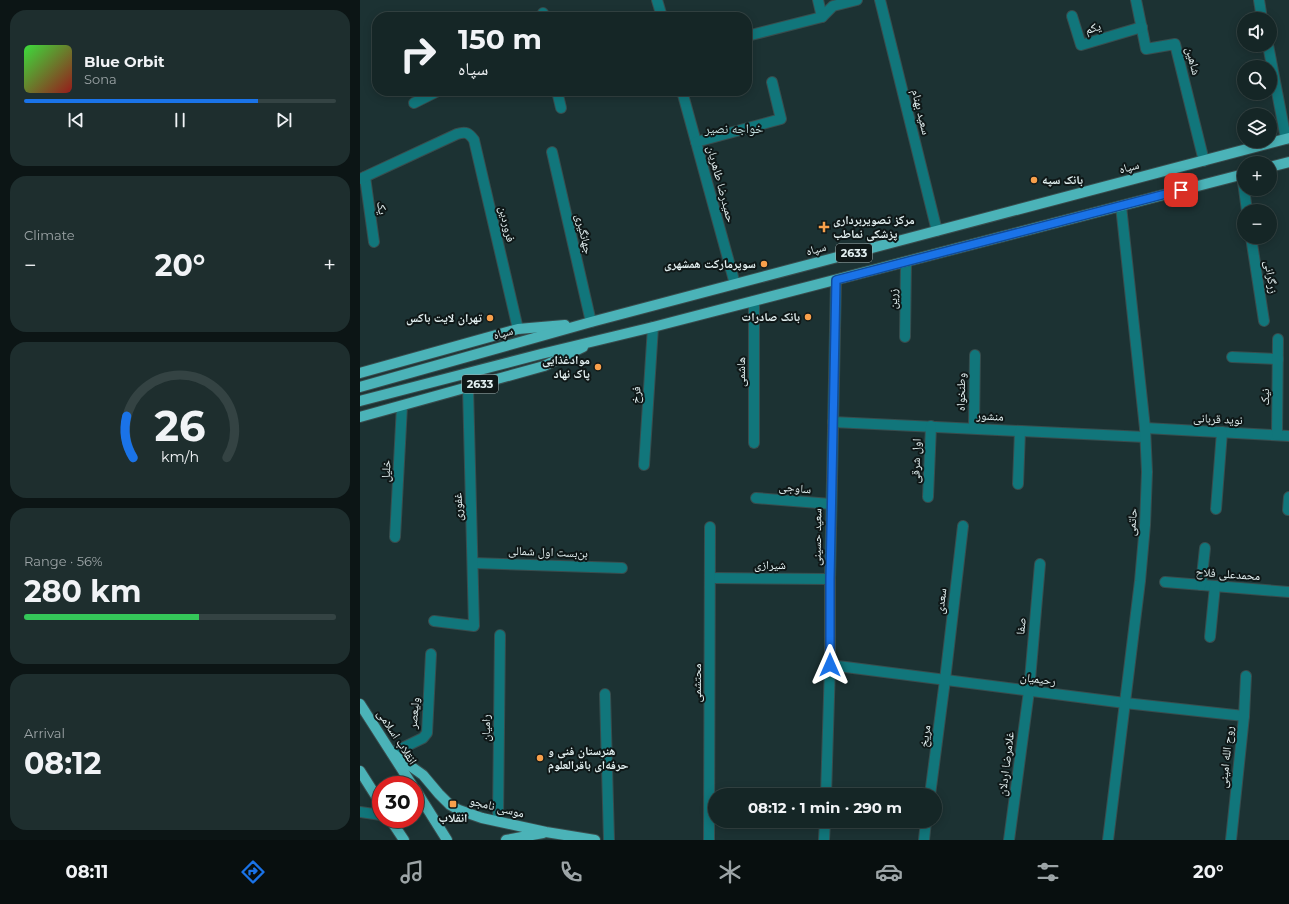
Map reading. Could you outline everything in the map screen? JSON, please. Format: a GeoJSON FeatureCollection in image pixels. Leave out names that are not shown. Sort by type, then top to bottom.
{"type":"FeatureCollection","features":[{"type":"Feature","properties":{"kind":"main road","name":"سپاه"},"geometry":{"type":"LineString","coordinates":[[360,387],[591,322],[1287,138]]}},
{"type":"Feature","properties":{"kind":"main road"},"geometry":{"type":"LineString","coordinates":[[1277,165],[1289,162]]}},
{"type":"Feature","properties":{"kind":"main road","name":"2633"},"geometry":{"type":"LineString","coordinates":[[360,401],[836,280],[1237,176]]}},
{"type":"Feature","properties":{"kind":"main road","name":"2633"},"geometry":{"type":"LineString","coordinates":[[360,373],[518,329],[591,322]]}},
{"type":"Feature","properties":{"kind":"main road","name":"2633"},"geometry":{"type":"LineString","coordinates":[[360,418],[544,366],[596,341]]}},
{"type":"Feature","properties":{"kind":"main road","name":"انقلاب اسلامی"},"geometry":{"type":"LineString","coordinates":[[360,704],[406,776]]}},
{"type":"Feature","properties":{"kind":"main road","name":"موسی نامجو"},"geometry":{"type":"LineString","coordinates":[[392,753],[423,775],[450,805],[468,814],[546,832],[595,840]]}},
{"type":"Feature","properties":{"kind":"main road"},"geometry":{"type":"LineString","coordinates":[[360,771],[372,790]]}},
{"type":"Feature","properties":{"kind":"main road"},"geometry":{"type":"LineString","coordinates":[[424,803],[447,840]]}},
{"type":"Feature","properties":{"kind":"main road"},"geometry":{"type":"LineString","coordinates":[[396,828],[404,840]]}},
{"type":"Feature","properties":{"kind":"main road","name":"موسی نامجو"},"geometry":{"type":"LineString","coordinates":[[506,840],[546,832]]}},
{"type":"Feature","properties":{"kind":"street"},"geometry":{"type":"LineString","coordinates":[[657,0],[661,12]]}},
{"type":"Feature","properties":{"kind":"street"},"geometry":{"type":"LineString","coordinates":[[818,0],[822,17]]}},
{"type":"Feature","properties":{"kind":"street"},"geometry":{"type":"LineString","coordinates":[[752,35],[822,17],[833,6],[857,0]]}},
{"type":"Feature","properties":{"kind":"street","name":"سعید بهنام"},"geometry":{"type":"LineString","coordinates":[[880,0],[937,231]]}},
{"type":"Feature","properties":{"kind":"street","name":"شاهین"},"geometry":{"type":"LineString","coordinates":[[1136,0],[1146,49],[1175,44],[1204,160]]}},
{"type":"Feature","properties":{"kind":"street"},"geometry":{"type":"LineString","coordinates":[[1259,0],[1261,12]]}},
{"type":"Feature","properties":{"kind":"street","name":"یکم"},"geometry":{"type":"LineString","coordinates":[[1072,16],[1081,45],[1142,27]]}},
{"type":"Feature","properties":{"kind":"street"},"geometry":{"type":"LineString","coordinates":[[1269,52],[1287,138]]}},
{"type":"Feature","properties":{"kind":"street"},"geometry":{"type":"LineString","coordinates":[[696,142],[781,119],[772,82]]}},
{"type":"Feature","properties":{"kind":"street"},"geometry":{"type":"LineString","coordinates":[[414,103],[428,96]]}},
{"type":"Feature","properties":{"kind":"street"},"geometry":{"type":"LineString","coordinates":[[558,96],[561,108]]}},
{"type":"Feature","properties":{"kind":"street","name":"حمیدرضا طاهریان"},"geometry":{"type":"LineString","coordinates":[[683,96],[735,284]]}},
{"type":"Feature","properties":{"kind":"street","name":"فروردین"},"geometry":{"type":"LineString","coordinates":[[362,178],[463,132],[470,134],[474,140],[518,329]]}},
{"type":"Feature","properties":{"kind":"street","name":"جهانگیری"},"geometry":{"type":"LineString","coordinates":[[552,152],[591,322]]}},
{"type":"Feature","properties":{"kind":"street","name":"یک"},"geometry":{"type":"LineString","coordinates":[[362,178],[374,242]]}},
{"type":"Feature","properties":{"kind":"street","name":"حاتمی"},"geometry":{"type":"LineString","coordinates":[[1108,840],[1140,581],[1145,525],[1147,472],[1145,432],[1121,206]]}},
{"type":"Feature","properties":{"kind":"street","name":"زرگرانی"},"geometry":{"type":"LineString","coordinates":[[1252,244],[1264,322]]}},
{"type":"Feature","properties":{"kind":"street","name":"زرین"},"geometry":{"type":"LineString","coordinates":[[905,337],[906,262]]}},
{"type":"Feature","properties":{"kind":"street","name":"سعید حسینی"},"geometry":{"type":"LineString","coordinates":[[826,788],[830,665],[831,504],[836,280]]}},
{"type":"Feature","properties":{"kind":"street","name":"هاشمی"},"geometry":{"type":"LineString","coordinates":[[754,301],[754,443]]}},
{"type":"Feature","properties":{"kind":"street","name":"فرخ"},"geometry":{"type":"LineString","coordinates":[[644,465],[653,327]]}},
{"type":"Feature","properties":{"kind":"street","name":"نیک"},"geometry":{"type":"LineString","coordinates":[[1277,435],[1278,339]]}},
{"type":"Feature","properties":{"kind":"street","name":"وطنخواه"},"geometry":{"type":"LineString","coordinates":[[974,428],[975,355]]}},
{"type":"Feature","properties":{"kind":"street"},"geometry":{"type":"LineString","coordinates":[[1232,357],[1278,359]]}},
{"type":"Feature","properties":{"kind":"street","name":"غفوری"},"geometry":{"type":"LineString","coordinates":[[434,620],[474,626],[468,387]]}},
{"type":"Feature","properties":{"kind":"street","name":"خلیل"},"geometry":{"type":"LineString","coordinates":[[395,537],[402,406]]}},
{"type":"Feature","properties":{"kind":"street","name":"منشور"},"geometry":{"type":"LineString","coordinates":[[833,422],[1020,431],[1145,432]]}},
{"type":"Feature","properties":{"kind":"street","name":"اول شرقی"},"geometry":{"type":"LineString","coordinates":[[928,497],[931,426]]}},
{"type":"Feature","properties":{"kind":"street"},"geometry":{"type":"LineString","coordinates":[[1018,484],[1020,431]]}},
{"type":"Feature","properties":{"kind":"street","name":"نوید قربانی"},"geometry":{"type":"LineString","coordinates":[[1145,432],[1222,432],[1289,436]]}},
{"type":"Feature","properties":{"kind":"street"},"geometry":{"type":"LineString","coordinates":[[1216,509],[1222,432]]}},
{"type":"Feature","properties":{"kind":"street"},"geometry":{"type":"LineString","coordinates":[[1288,510],[1289,497]]}},
{"type":"Feature","properties":{"kind":"street","name":"ساوجی"},"geometry":{"type":"LineString","coordinates":[[756,498],[831,504]]}},
{"type":"Feature","properties":{"kind":"street","name":"سعدی"},"geometry":{"type":"LineString","coordinates":[[945,680],[963,526]]}},
{"type":"Feature","properties":{"kind":"street","name":"محتشمی"},"geometry":{"type":"LineString","coordinates":[[709,840],[710,527]]}},
{"type":"Feature","properties":{"kind":"street"},"geometry":{"type":"LineString","coordinates":[[1201,585],[1205,548]]}},
{"type":"Feature","properties":{"kind":"street","name":"بن‌بست اول شمالی"},"geometry":{"type":"LineString","coordinates":[[473,563],[622,568]]}},
{"type":"Feature","properties":{"kind":"street","name":"صفا"},"geometry":{"type":"LineString","coordinates":[[1029,691],[1040,564]]}},
{"type":"Feature","properties":{"kind":"street","name":"شیرازی"},"geometry":{"type":"LineString","coordinates":[[710,578],[830,579]]}},
{"type":"Feature","properties":{"kind":"street","name":"محمدعلی فلاح"},"geometry":{"type":"LineString","coordinates":[[1165,582],[1289,592]]}},
{"type":"Feature","properties":{"kind":"street"},"geometry":{"type":"LineString","coordinates":[[1210,637],[1215,586]]}},
{"type":"Feature","properties":{"kind":"street","name":"رامیان"},"geometry":{"type":"LineString","coordinates":[[498,821],[500,635]]}},
{"type":"Feature","properties":{"kind":"street","name":"ولیعصر"},"geometry":{"type":"LineString","coordinates":[[392,753],[423,738],[427,733],[431,654]]}},
{"type":"Feature","properties":{"kind":"street","name":"رحیمیان"},"geometry":{"type":"LineString","coordinates":[[830,665],[1125,703],[1244,716]]}},
{"type":"Feature","properties":{"kind":"street","name":"روح الله امینی"},"geometry":{"type":"LineString","coordinates":[[1231,840],[1244,716],[1246,676]]}},
{"type":"Feature","properties":{"kind":"street","name":"مریخ"},"geometry":{"type":"LineString","coordinates":[[931,788],[945,680]]}},
{"type":"Feature","properties":{"kind":"street","name":"غلامرضا اردلان"},"geometry":{"type":"LineString","coordinates":[[1009,840],[1029,691]]}},
{"type":"Feature","properties":{"kind":"street"},"geometry":{"type":"LineString","coordinates":[[605,694],[609,840]]}},
{"type":"Feature","properties":{"kind":"street"},"geometry":{"type":"LineString","coordinates":[[360,812],[372,814]]}},
{"type":"Feature","properties":{"kind":"street"},"geometry":{"type":"LineString","coordinates":[[824,840],[825,828]]}},
{"type":"Feature","properties":{"kind":"street"},"geometry":{"type":"LineString","coordinates":[[924,840],[925,828]]}},
{"type":"Feature","properties":{"kind":"place","name":"بانک سپه"},"geometry":{"type":"Point","coordinates":[1034,180]}},
{"type":"Feature","properties":{"kind":"place","name":"مرکز تصویربرداری پزشکی نماطب"},"geometry":{"type":"Point","coordinates":[824,227]}},
{"type":"Feature","properties":{"kind":"place","name":"سوپرمارکت همشهری"},"geometry":{"type":"Point","coordinates":[764,264]}},
{"type":"Feature","properties":{"kind":"place","name":"بانک صادرات"},"geometry":{"type":"Point","coordinates":[808,317]}},
{"type":"Feature","properties":{"kind":"place","name":"تهران لایت باکس"},"geometry":{"type":"Point","coordinates":[490,318]}},
{"type":"Feature","properties":{"kind":"place","name":"موادغذایی پاک نهاد"},"geometry":{"type":"Point","coordinates":[598,367]}},
{"type":"Feature","properties":{"kind":"place","name":"هنرستان فنی و حرفه‌ای باقرالعلوم"},"geometry":{"type":"Point","coordinates":[540,758]}},
{"type":"Feature","properties":{"kind":"place","name":"انقلاب"},"geometry":{"type":"Point","coordinates":[453,804]}},
{"type":"Feature","properties":{"kind":"district","name":"خواجه نصیر"},"geometry":{"type":"Point","coordinates":[734,128]}},
{"type":"Feature","properties":{"kind":"route"},"geometry":{"type":"LineString","coordinates":[[830,665],[830,579],[836,280],[1181,190]]}}]}
